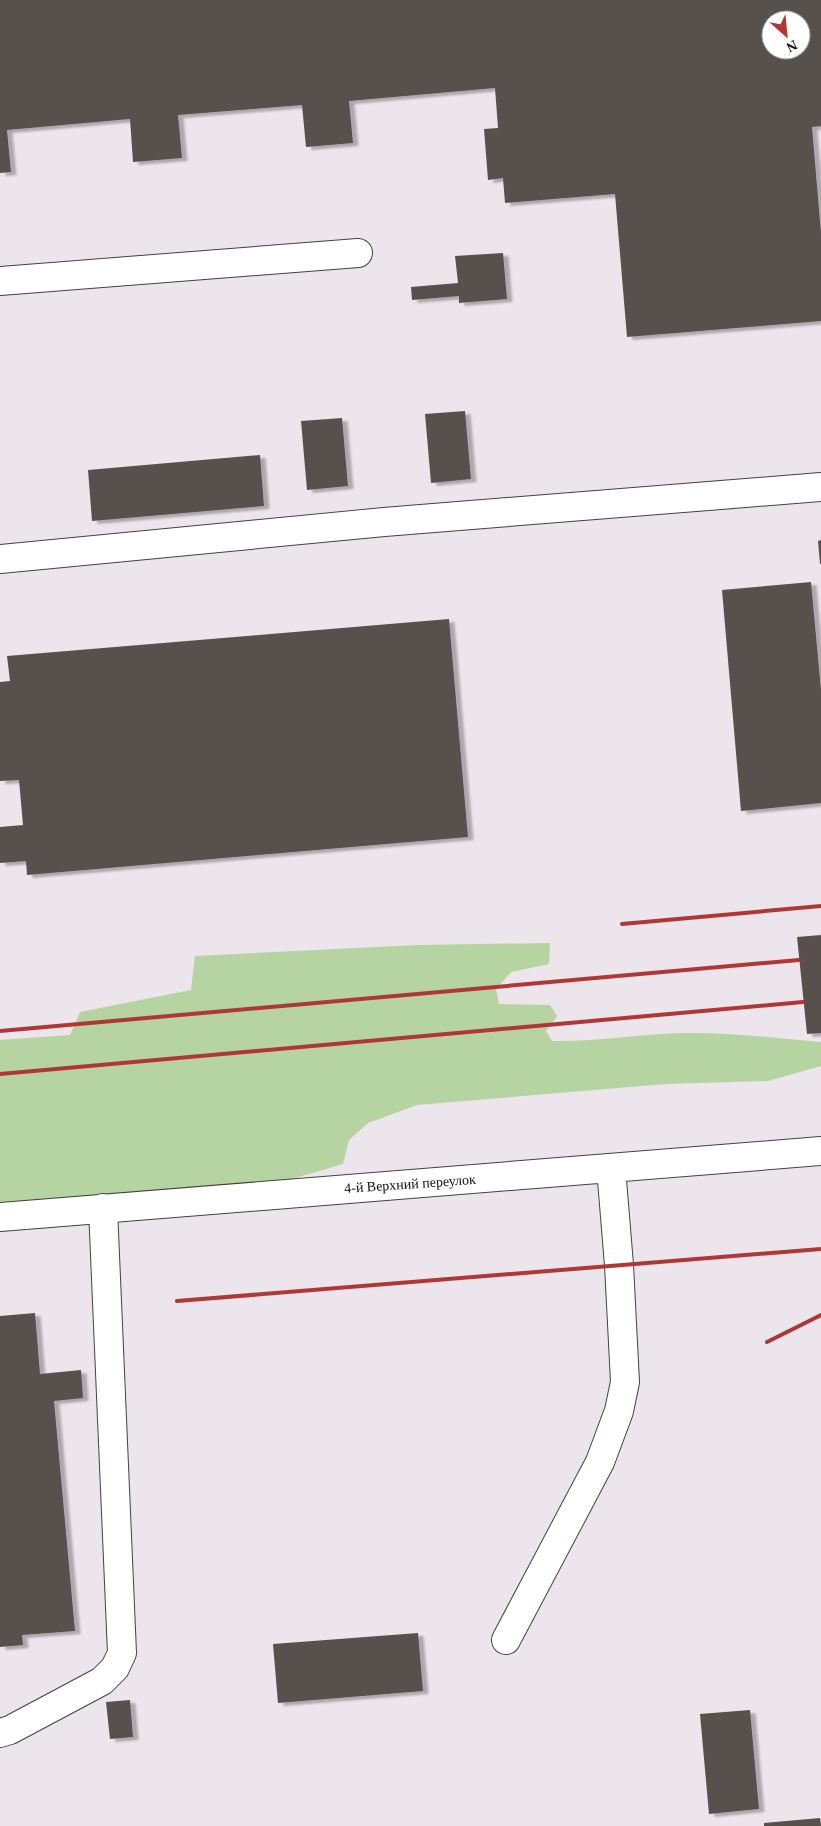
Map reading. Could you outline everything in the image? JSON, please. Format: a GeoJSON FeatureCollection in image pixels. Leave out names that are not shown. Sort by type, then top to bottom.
{"type":"FeatureCollection","features":[{"type":"Feature","properties":{"kind":"street"},"geometry":{"type":"LineString","coordinates":[[0,281],[358,253]]}},
{"type":"Feature","properties":{"kind":"street"},"geometry":{"type":"LineString","coordinates":[[0,559],[384,522],[821,487]]}},
{"type":"Feature","properties":{"kind":"street","name":"4-й Верхний переулок"},"geometry":{"type":"LineString","coordinates":[[0,1217],[821,1151]]}},
{"type":"Feature","properties":{"kind":"street"},"geometry":{"type":"LineString","coordinates":[[506,1640],[600,1462],[611,1435],[625,1382],[620,1274],[611,1168]]}},
{"type":"Feature","properties":{"kind":"street"},"geometry":{"type":"LineString","coordinates":[[0,1733],[10,1730],[102,1681],[115,1668],[122,1653],[103,1208]]}},
{"type":"Feature","properties":{"kind":"shaded area"},"geometry":{"type":"Polygon","coordinates":[[[0,0],[821,0],[821,1826],[0,1826],[0,0]]]}},
{"type":"Feature","properties":{"kind":"green space"},"geometry":{"type":"Polygon","coordinates":[[[550,943],[549,964],[511,972],[496,989],[499,1004],[550,1005],[557,1016],[546,1031],[552,1041],[690,1033],[789,1039],[821,1042],[821,1066],[768,1081],[666,1084],[417,1105],[368,1123],[349,1140],[343,1164],[275,1184],[0,1208],[0,1040],[70,1035],[80,1012],[191,990],[195,956],[417,945],[550,943]]]}},
{"type":"Feature","properties":{"kind":"building"},"geometry":{"type":"Polygon","coordinates":[[[0,0],[821,0],[821,126],[812,127],[821,233],[821,321],[627,337],[615,194],[505,203],[503,178],[488,180],[484,129],[498,128],[495,88],[349,101],[353,143],[306,147],[302,105],[178,115],[182,158],[133,162],[130,119],[7,130],[11,172],[0,173],[0,0]]]}},
{"type":"Feature","properties":{"kind":"building"},"geometry":{"type":"Polygon","coordinates":[[[503,253],[507,299],[459,303],[459,296],[412,300],[411,287],[458,283],[455,256],[503,253]]]}},
{"type":"Feature","properties":{"kind":"building"},"geometry":{"type":"Polygon","coordinates":[[[465,411],[471,479],[431,483],[425,414],[465,411]]]}},
{"type":"Feature","properties":{"kind":"building"},"geometry":{"type":"Polygon","coordinates":[[[342,418],[348,486],[307,490],[301,421],[342,418]]]}},
{"type":"Feature","properties":{"kind":"building"},"geometry":{"type":"Polygon","coordinates":[[[260,455],[264,506],[92,521],[88,470],[260,455]]]}},
{"type":"Feature","properties":{"kind":"building"},"geometry":{"type":"Polygon","coordinates":[[[821,540],[821,564],[820,564],[818,541],[821,540]]]}},
{"type":"Feature","properties":{"kind":"building"},"geometry":{"type":"Polygon","coordinates":[[[811,582],[821,690],[821,803],[741,811],[722,590],[811,582]]]}},
{"type":"Feature","properties":{"kind":"building"},"geometry":{"type":"Polygon","coordinates":[[[449,619],[468,837],[27,875],[26,861],[0,863],[0,827],[23,825],[19,780],[0,781],[0,682],[10,681],[7,656],[449,619]]]}},
{"type":"Feature","properties":{"kind":"building"},"geometry":{"type":"Polygon","coordinates":[[[821,935],[821,1033],[807,1034],[797,937],[821,935]]]}},
{"type":"Feature","properties":{"kind":"building"},"geometry":{"type":"Polygon","coordinates":[[[35,1313],[40,1374],[81,1370],[83,1398],[54,1401],[75,1631],[22,1635],[23,1645],[0,1647],[0,1316],[35,1313]]]}},
{"type":"Feature","properties":{"kind":"building"},"geometry":{"type":"Polygon","coordinates":[[[418,1633],[423,1691],[278,1703],[273,1644],[418,1633]]]}},
{"type":"Feature","properties":{"kind":"building"},"geometry":{"type":"Polygon","coordinates":[[[130,1700],[133,1737],[110,1739],[106,1702],[130,1700]]]}},
{"type":"Feature","properties":{"kind":"building"},"geometry":{"type":"Polygon","coordinates":[[[750,1710],[759,1809],[709,1814],[700,1714],[750,1710]]]}},
{"type":"Feature","properties":{"kind":"building"},"geometry":{"type":"Polygon","coordinates":[[[820,1818],[821,1826],[764,1826],[764,1823],[820,1818]]]}},
{"type":"Feature","properties":{"kind":"railway"},"geometry":{"type":"LineString","coordinates":[[622,924],[821,906]]}},
{"type":"Feature","properties":{"kind":"railway"},"geometry":{"type":"LineString","coordinates":[[0,1031],[799,960]]}},
{"type":"Feature","properties":{"kind":"railway"},"geometry":{"type":"LineString","coordinates":[[0,1074],[803,1002]]}},
{"type":"Feature","properties":{"kind":"railway"},"geometry":{"type":"LineString","coordinates":[[177,1301],[821,1249]]}},
{"type":"Feature","properties":{"kind":"railway"},"geometry":{"type":"LineString","coordinates":[[767,1342],[821,1315]]}}]}
